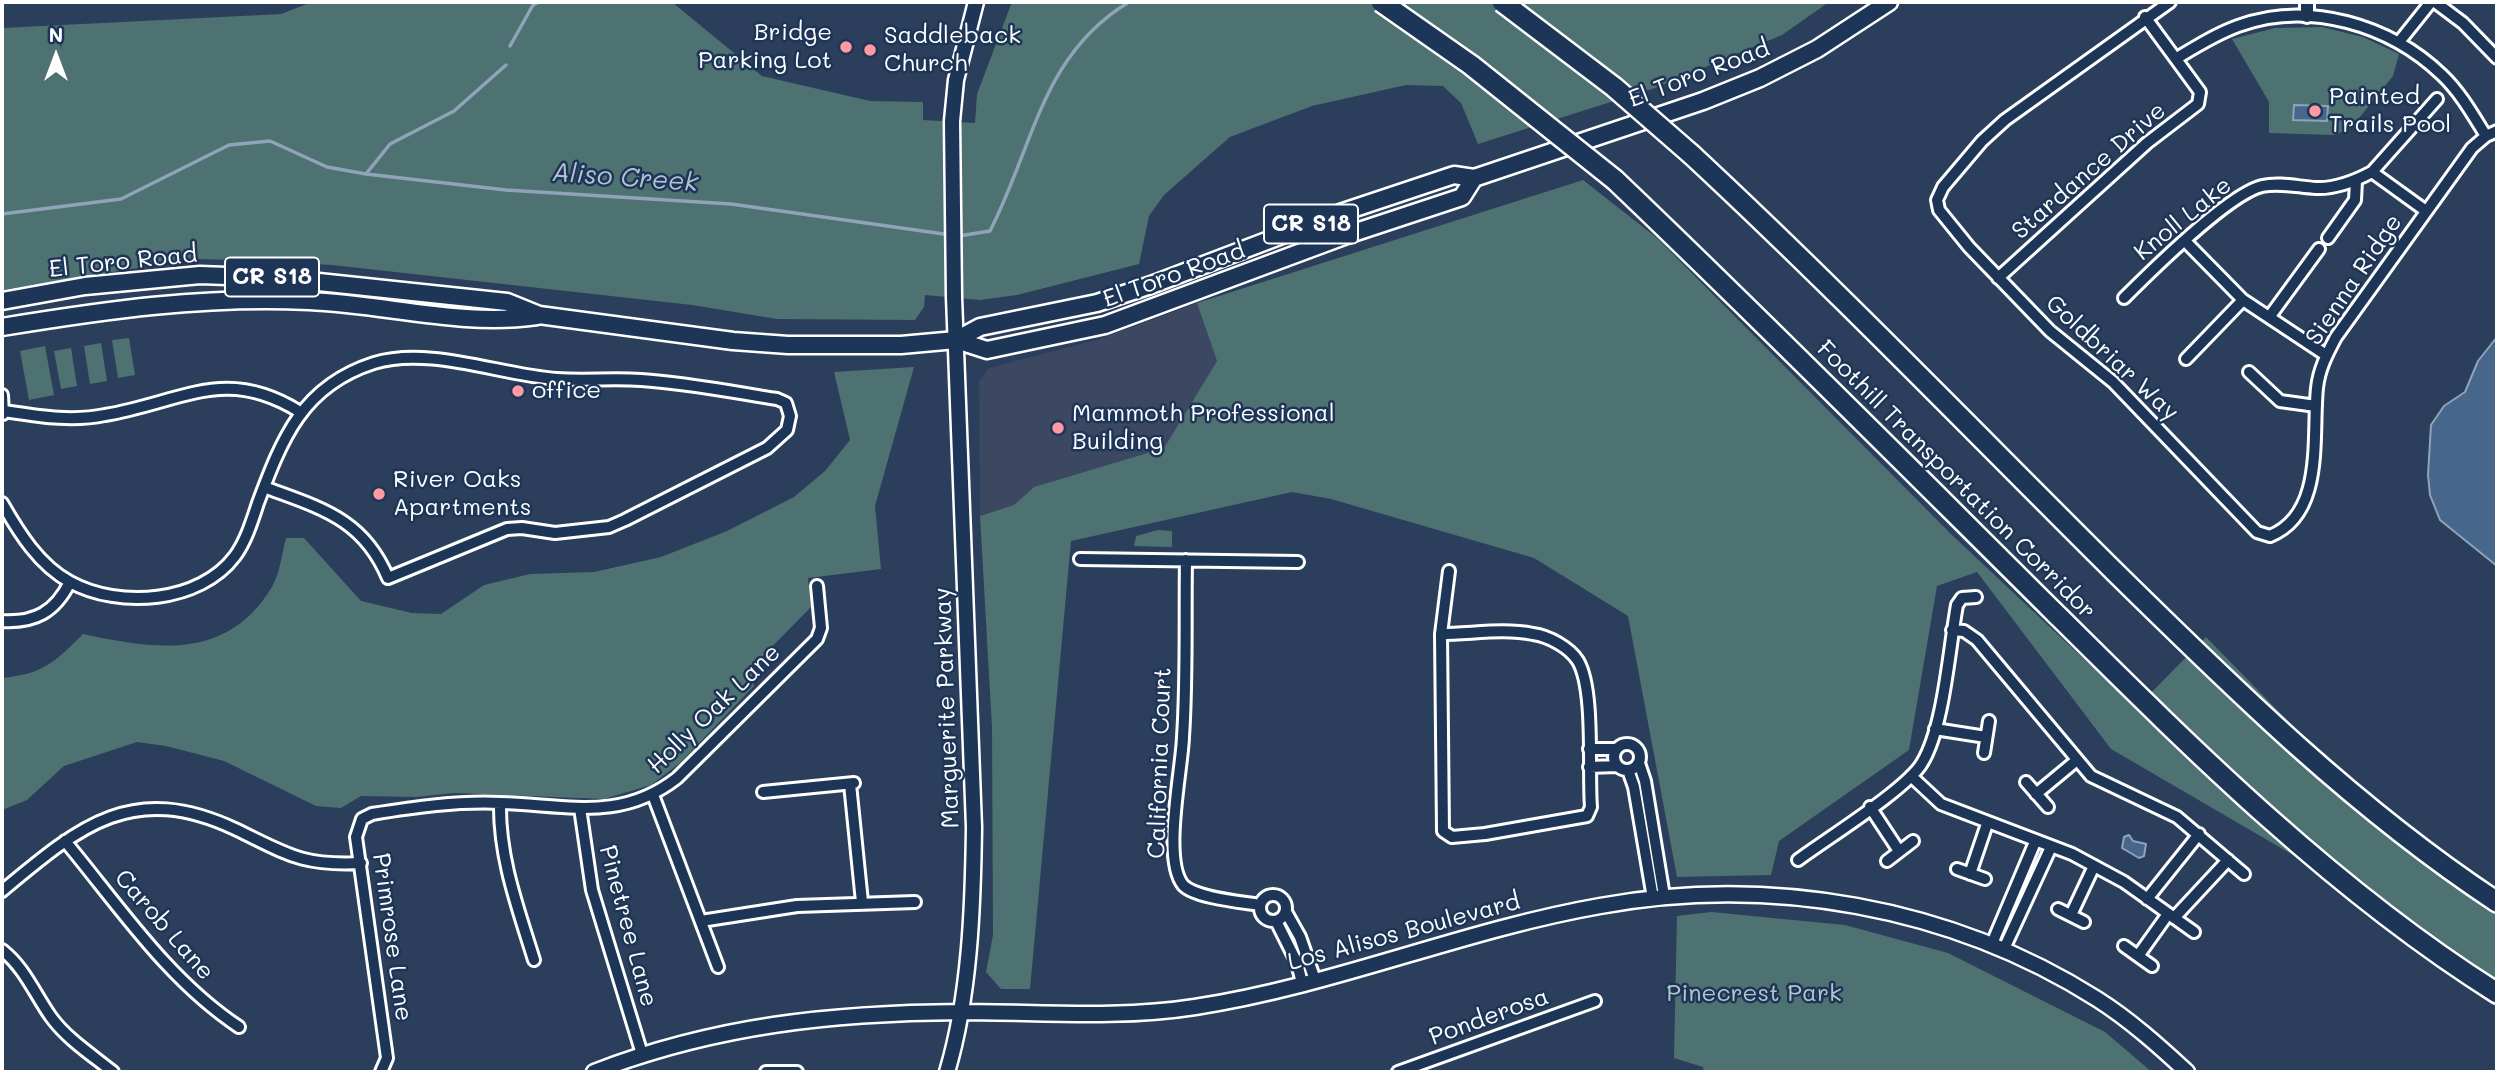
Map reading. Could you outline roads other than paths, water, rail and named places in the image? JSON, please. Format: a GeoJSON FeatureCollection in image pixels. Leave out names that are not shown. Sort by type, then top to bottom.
{"type":"FeatureCollection","features":[{"type":"Feature","properties":{"kind":"highway","name":"Foothill Transportation Corridor"},"geometry":{"type":"LineString","coordinates":[[1381,2],[1471,65],[1615,180],[2144,701],[2260,808],[2345,880],[2497,993]]}},
{"type":"Feature","properties":{"kind":"highway","name":"Foothill Transportation Corridor"},"geometry":{"type":"LineString","coordinates":[[1502,2],[1614,87],[1692,155],[2193,650],[2325,770],[2435,859],[2497,902]]}},
{"type":"Feature","properties":{"kind":"main road","name":"Marguerite Parkway"},"geometry":{"type":"LineString","coordinates":[[947,1072],[960,1012],[973,887],[974,827],[954,298],[952,121],[956,80],[976,2]]}},
{"type":"Feature","properties":{"kind":"main road","name":"El Toro Road"},"geometry":{"type":"LineString","coordinates":[[956,340],[979,327],[1097,303],[1454,174],[1474,178],[1703,101],[1760,78],[1817,49],[1889,2]]}},
{"type":"Feature","properties":{"kind":"main road","name":"El Toro Road"},"geometry":{"type":"LineString","coordinates":[[2,301],[150,279],[226,276],[281,278],[507,302],[539,315],[733,341],[788,345],[901,345],[956,340],[987,349],[1105,325],[1462,197],[1474,178]]}},
{"type":"Feature","properties":{"kind":"main road","name":"El Toro Road"},"geometry":{"type":"LineString","coordinates":[[2,327],[106,310],[229,298],[313,301],[502,321],[539,315]]}},
{"type":"Feature","properties":{"kind":"main road","name":"Los Alisos Boulevard"},"geometry":{"type":"LineString","coordinates":[[594,1072],[642,1054],[767,1024],[837,1016],[960,1012],[1108,1013],[1193,1007],[1309,982],[1559,915],[1658,897],[1795,895],[1917,919],[1997,948],[2099,1000],[2157,1044],[2188,1072]]}},
{"type":"Feature","properties":{"kind":"street"},"geometry":{"type":"LineString","coordinates":[[2170,2],[2146,17],[2177,58],[2208,39],[2239,25],[2271,18],[2306,16],[2352,23],[2399,42],[2443,76],[2486,136],[2497,131]]}},
{"type":"Feature","properties":{"kind":"street"},"geometry":{"type":"LineString","coordinates":[[2306,16],[2307,2]]}},
{"type":"Feature","properties":{"kind":"street"},"geometry":{"type":"LineString","coordinates":[[2399,42],[2433,2],[2463,23],[2497,58]]}},
{"type":"Feature","properties":{"kind":"street","name":"Goldbriar Way"},"geometry":{"type":"LineString","coordinates":[[2146,17],[2005,120],[1982,141],[1944,187],[1937,200],[1939,210],[1998,278],[2050,331],[2113,382],[2257,532],[2270,537]]}},
{"type":"Feature","properties":{"kind":"street","name":"Stardance Drive"},"geometry":{"type":"LineString","coordinates":[[1998,278],[2147,143],[2191,112],[2198,104],[2200,92],[2177,58]]}},
{"type":"Feature","properties":{"kind":"street","name":"Knoll Lake"},"geometry":{"type":"LineString","coordinates":[[2124,298],[2170,251],[2252,189],[2276,184],[2319,188],[2356,181],[2372,172],[2437,99]]}},
{"type":"Feature","properties":{"kind":"street","name":"Sienna Ridge"},"geometry":{"type":"LineString","coordinates":[[2270,537],[2282,531],[2298,512],[2309,489],[2313,472],[2317,387],[2326,355],[2472,148],[2486,136]]}},
{"type":"Feature","properties":{"kind":"street"},"geometry":{"type":"LineString","coordinates":[[2372,172],[2426,211]]}},
{"type":"Feature","properties":{"kind":"street"},"geometry":{"type":"LineString","coordinates":[[2328,238],[2355,200],[2356,181]]}},
{"type":"Feature","properties":{"kind":"street"},"geometry":{"type":"LineString","coordinates":[[2185,241],[2244,300],[2326,355]]}},
{"type":"Feature","properties":{"kind":"street"},"geometry":{"type":"LineString","coordinates":[[2270,316],[2319,249]]}},
{"type":"Feature","properties":{"kind":"street"},"geometry":{"type":"LineString","coordinates":[[2186,359],[2244,300]]}},
{"type":"Feature","properties":{"kind":"street"},"geometry":{"type":"LineString","coordinates":[[2,503],[28,544],[70,582],[87,590],[117,596],[163,596],[200,586],[228,565],[239,550],[280,445],[300,412],[326,387],[350,372],[399,358],[424,359],[556,379],[639,379],[764,397],[786,403],[790,416],[788,430],[767,448],[609,527],[555,533],[522,528],[507,529],[388,578],[365,539],[349,523],[332,512],[264,487]]}},
{"type":"Feature","properties":{"kind":"street"},"geometry":{"type":"LineString","coordinates":[[2249,372],[2280,401],[2316,406]]}},
{"type":"Feature","properties":{"kind":"street"},"geometry":{"type":"LineString","coordinates":[[2,395],[3,414],[56,419],[102,416],[207,389],[231,388],[253,390],[276,397],[300,412]]}},
{"type":"Feature","properties":{"kind":"street"},"geometry":{"type":"LineString","coordinates":[[1080,559],[1298,562]]}},
{"type":"Feature","properties":{"kind":"street","name":"California Court"},"geometry":{"type":"LineString","coordinates":[[1186,560],[1184,736],[1174,824],[1177,870],[1183,884],[1195,893],[1260,905],[1265,897],[1278,895],[1284,901],[1286,912]]}},
{"type":"Feature","properties":{"kind":"street"},"geometry":{"type":"LineString","coordinates":[[1441,634],[1524,632],[1542,636],[1565,648],[1580,663],[1590,749],[1591,810],[1584,817],[1452,837],[1445,834],[1441,827],[1441,634],[1449,571]]}},
{"type":"Feature","properties":{"kind":"street"},"geometry":{"type":"LineString","coordinates":[[2,621],[26,621],[45,614],[55,606],[70,582]]}},
{"type":"Feature","properties":{"kind":"street","name":"Holly Oak Lane"},"geometry":{"type":"LineString","coordinates":[[372,814],[439,804],[500,803],[580,808],[622,806],[653,794],[677,778],[817,639],[821,628],[817,586]]}},
{"type":"Feature","properties":{"kind":"street"},"geometry":{"type":"LineString","coordinates":[[1798,860],[1911,776],[1920,766],[1935,729],[1957,605],[1962,598],[1976,597]]}},
{"type":"Feature","properties":{"kind":"street"},"geometry":{"type":"LineString","coordinates":[[1952,630],[1964,631],[1977,640],[2091,776],[2177,817],[2244,874]]}},
{"type":"Feature","properties":{"kind":"street"},"geometry":{"type":"LineString","coordinates":[[1984,753],[1989,721]]}},
{"type":"Feature","properties":{"kind":"street"},"geometry":{"type":"LineString","coordinates":[[1935,729],[1986,737]]}},
{"type":"Feature","properties":{"kind":"street"},"geometry":{"type":"LineString","coordinates":[[1590,749],[1616,749],[1624,744],[1636,747],[1640,755],[1639,764],[1645,781],[1658,897]]}},
{"type":"Feature","properties":{"kind":"street"},"geometry":{"type":"LineString","coordinates":[[1616,749],[1614,758],[1623,768],[1658,897]]}},
{"type":"Feature","properties":{"kind":"street"},"geometry":{"type":"LineString","coordinates":[[2036,794],[2077,760]]}},
{"type":"Feature","properties":{"kind":"street"},"geometry":{"type":"LineString","coordinates":[[1590,767],[1623,768],[1639,764]]}},
{"type":"Feature","properties":{"kind":"street"},"geometry":{"type":"LineString","coordinates":[[1911,776],[1941,804],[2094,866],[2194,932]]}},
{"type":"Feature","properties":{"kind":"street"},"geometry":{"type":"LineString","coordinates":[[2026,782],[2048,807]]}},
{"type":"Feature","properties":{"kind":"street"},"geometry":{"type":"LineString","coordinates":[[763,792],[852,783],[862,902]]}},
{"type":"Feature","properties":{"kind":"street"},"geometry":{"type":"LineString","coordinates":[[653,794],[718,967]]}},
{"type":"Feature","properties":{"kind":"street"},"geometry":{"type":"LineString","coordinates":[[500,803],[500,831],[506,867],[534,960]]}},
{"type":"Feature","properties":{"kind":"street"},"geometry":{"type":"LineString","coordinates":[[2,891],[90,824],[127,810],[167,807],[205,816],[292,858],[323,865],[361,863]]}},
{"type":"Feature","properties":{"kind":"street"},"geometry":{"type":"LineString","coordinates":[[1870,807],[1899,851]]}},
{"type":"Feature","properties":{"kind":"street","name":"Pinetree Lane"},"geometry":{"type":"LineString","coordinates":[[580,808],[592,890],[642,1054]]}},
{"type":"Feature","properties":{"kind":"street","name":"Primrose Lane"},"geometry":{"type":"LineString","coordinates":[[372,814],[357,827],[387,1058],[381,1072]]}},
{"type":"Feature","properties":{"kind":"street"},"geometry":{"type":"LineString","coordinates":[[1970,874],[1987,824]]}},
{"type":"Feature","properties":{"kind":"street"},"geometry":{"type":"LineString","coordinates":[[2147,899],[2199,834]]}},
{"type":"Feature","properties":{"kind":"street","name":"Carob Lane"},"geometry":{"type":"LineString","coordinates":[[65,841],[168,965],[210,1008],[239,1027]]}},
{"type":"Feature","properties":{"kind":"street"},"geometry":{"type":"LineString","coordinates":[[1886,861],[1913,841]]}},
{"type":"Feature","properties":{"kind":"street"},"geometry":{"type":"LineString","coordinates":[[1997,948],[2035,842]]}},
{"type":"Feature","properties":{"kind":"street"},"geometry":{"type":"LineString","coordinates":[[1997,948],[2051,847]]}},
{"type":"Feature","properties":{"kind":"street"},"geometry":{"type":"LineString","coordinates":[[2138,956],[2171,916],[2228,860]]}},
{"type":"Feature","properties":{"kind":"street"},"geometry":{"type":"LineString","coordinates":[[2071,915],[2094,866]]}},
{"type":"Feature","properties":{"kind":"street"},"geometry":{"type":"LineString","coordinates":[[1957,869],[1985,878]]}},
{"type":"Feature","properties":{"kind":"street"},"geometry":{"type":"LineString","coordinates":[[701,921],[797,906],[915,902]]}},
{"type":"Feature","properties":{"kind":"street"},"geometry":{"type":"LineString","coordinates":[[1260,905],[1264,918],[1276,921],[1309,982]]}},
{"type":"Feature","properties":{"kind":"street"},"geometry":{"type":"LineString","coordinates":[[2058,909],[2084,922]]}},
{"type":"Feature","properties":{"kind":"street"},"geometry":{"type":"LineString","coordinates":[[1276,921],[1286,912],[1300,937],[1309,982]]}},
{"type":"Feature","properties":{"kind":"street"},"geometry":{"type":"LineString","coordinates":[[2124,946],[2152,966]]}},
{"type":"Feature","properties":{"kind":"street"},"geometry":{"type":"LineString","coordinates":[[2,950],[24,971],[52,1018],[70,1038],[113,1072]]}},
{"type":"Feature","properties":{"kind":"street","name":"Ponderosa"},"geometry":{"type":"LineString","coordinates":[[1398,1072],[1595,1001]]}},
{"type":"Feature","properties":{"kind":"street"},"geometry":{"type":"LineString","coordinates":[[766,1072],[797,1072]]}},
{"type":"Feature","properties":{"kind":"waterway"},"geometry":{"type":"LineString","coordinates":[[510,46],[533,5],[539,2]]}},
{"type":"Feature","properties":{"kind":"waterway","name":"Aliso Creek"},"geometry":{"type":"LineString","coordinates":[[959,236],[990,231],[1043,104],[1058,75],[1076,48],[1100,24],[1129,2]]}},
{"type":"Feature","properties":{"kind":"waterway"},"geometry":{"type":"LineString","coordinates":[[366,174],[390,144],[454,111],[506,65]]}},
{"type":"Feature","properties":{"kind":"waterway","name":"Aliso Creek"},"geometry":{"type":"LineString","coordinates":[[2,214],[121,199],[229,145],[270,141],[327,167],[366,174],[506,190],[731,204],[951,235]]}},
{"type":"Feature","properties":{"kind":"place","name":"Bridge Parking Lot"},"geometry":{"type":"Point","coordinates":[846,47]}},
{"type":"Feature","properties":{"kind":"place","name":"Saddleback Church"},"geometry":{"type":"Point","coordinates":[870,50]}},
{"type":"Feature","properties":{"kind":"place","name":"Painted Trails Pool"},"geometry":{"type":"Point","coordinates":[2315,111]}},
{"type":"Feature","properties":{"kind":"place","name":"office"},"geometry":{"type":"Point","coordinates":[518,391]}},
{"type":"Feature","properties":{"kind":"place","name":"Mammoth Professional Building"},"geometry":{"type":"Point","coordinates":[1058,428]}},
{"type":"Feature","properties":{"kind":"place","name":"River Oaks Apartments"},"geometry":{"type":"Point","coordinates":[379,494]}},
{"type":"Feature","properties":{"kind":"park label","name":"Pinecrest Park"},"geometry":{"type":"Point","coordinates":[1754,994]}}]}
